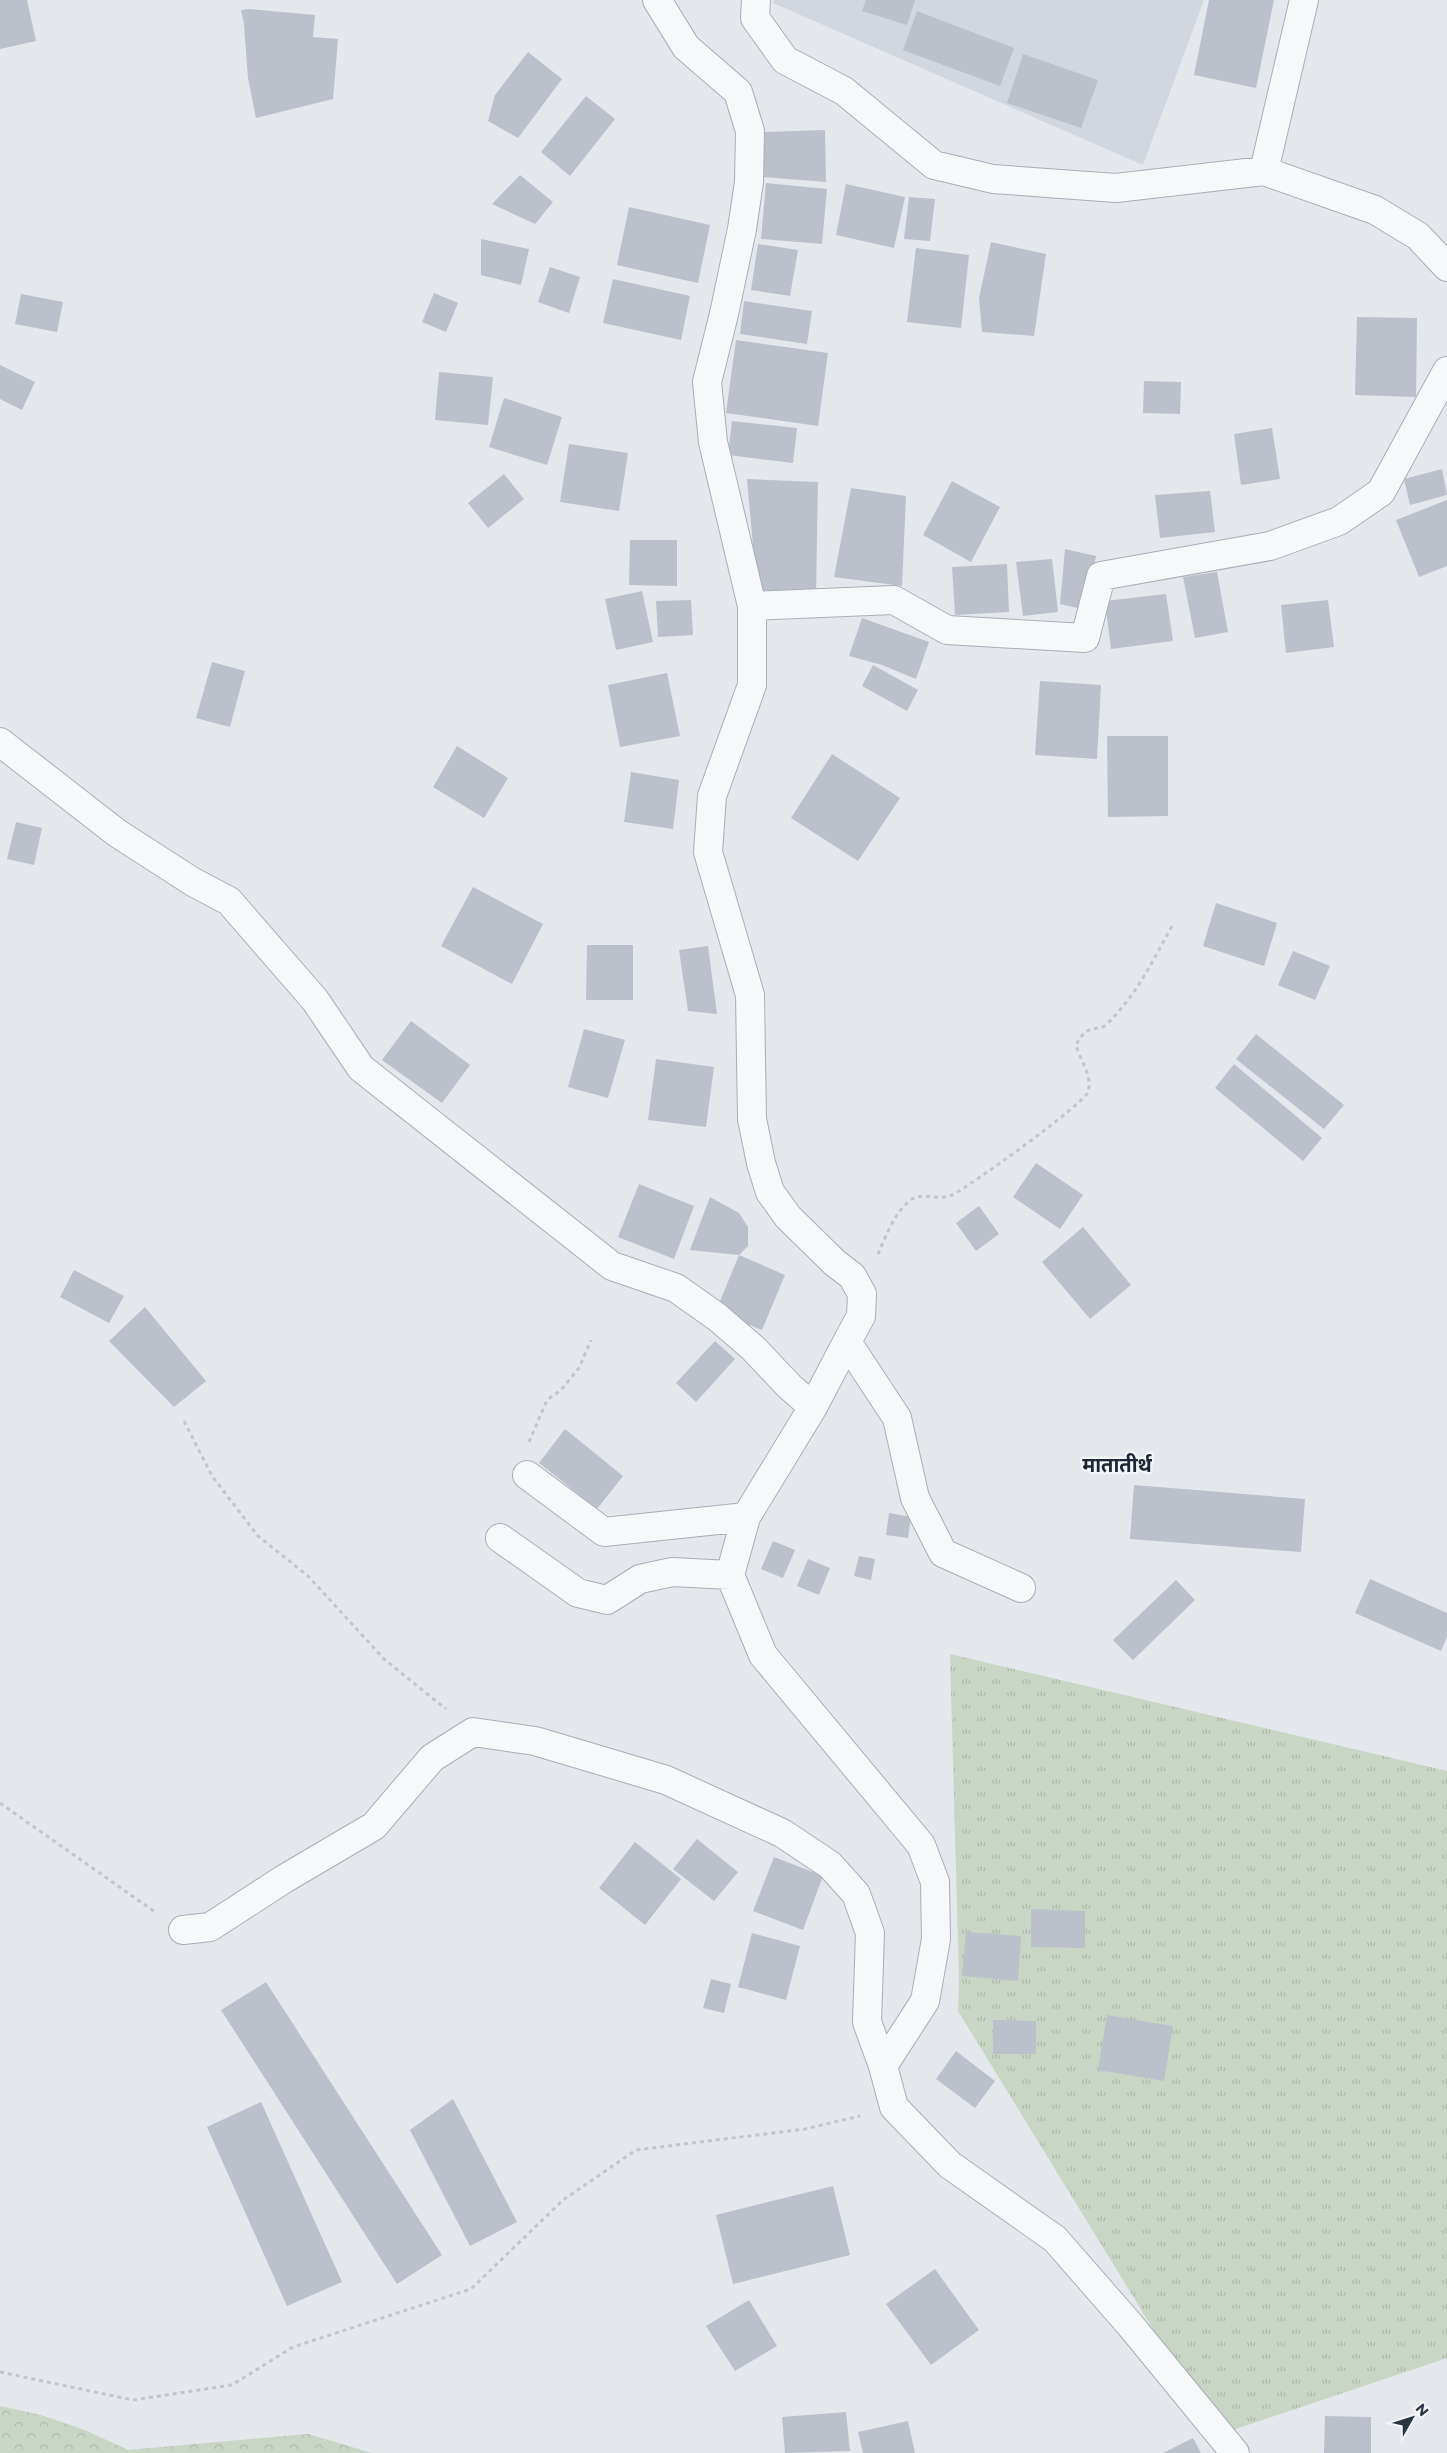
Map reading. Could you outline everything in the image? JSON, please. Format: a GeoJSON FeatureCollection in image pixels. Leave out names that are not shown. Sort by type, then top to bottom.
{"type":"FeatureCollection","features":[{"type":"Feature","properties":{"kind":"street"},"geometry":{"type":"LineString","coordinates":[[657,0],[686,47],[738,92],[750,131],[749,182],[742,228],[724,314],[707,382],[713,442],[752,606],[752,685],[712,796],[708,852],[750,995],[752,1119],[761,1163],[770,1192],[788,1217],[835,1263],[852,1276],[862,1294],[860,1316],[847,1342],[813,1407],[746,1517],[730,1575],[763,1655],[921,1845],[935,1882],[936,1939],[925,2001],[883,2066]]}},
{"type":"Feature","properties":{"kind":"street"},"geometry":{"type":"LineString","coordinates":[[756,0],[755,18],[785,60],[844,91],[934,164],[993,179],[1116,188],[1264,171],[1375,210],[1418,236],[1447,267]]}},
{"type":"Feature","properties":{"kind":"street"},"geometry":{"type":"LineString","coordinates":[[1264,171],[1304,0]]}},
{"type":"Feature","properties":{"kind":"street"},"geometry":{"type":"LineString","coordinates":[[752,606],[894,600],[946,630],[1085,638],[1102,576],[1270,546],[1340,522],[1381,492],[1447,371]]}},
{"type":"Feature","properties":{"kind":"street"},"geometry":{"type":"LineString","coordinates":[[0,742],[117,833],[193,882],[229,901],[315,1000],[361,1068],[612,1266],[676,1288],[717,1317],[753,1348],[789,1386],[813,1407]]}},
{"type":"Feature","properties":{"kind":"street"},"geometry":{"type":"LineString","coordinates":[[847,1342],[896,1418],[916,1498],[942,1552],[1021,1588]]}},
{"type":"Feature","properties":{"kind":"street"},"geometry":{"type":"LineString","coordinates":[[527,1475],[604,1532],[746,1517]]}},
{"type":"Feature","properties":{"kind":"street"},"geometry":{"type":"LineString","coordinates":[[500,1538],[578,1593],[607,1600],[640,1579],[672,1572],[730,1575]]}},
{"type":"Feature","properties":{"kind":"street"},"geometry":{"type":"LineString","coordinates":[[183,1930],[210,1927],[284,1879],[374,1826],[432,1758],[473,1732],[535,1741],[666,1780],[782,1833],[830,1865],[856,1894],[870,1932],[867,2022],[883,2066],[894,2107],[950,2165],[1055,2239],[1131,2326],[1235,2453]]}},
{"type":"Feature","properties":{"kind":"path"},"geometry":{"type":"LineString","coordinates":[[862,1294],[887,1232],[905,1205],[920,1195],[939,1199],[972,1183],[1063,1116],[1087,1094],[1090,1082],[1077,1050],[1076,1045],[1078,1041],[1090,1028],[1106,1025],[1136,991],[1173,924]]}},
{"type":"Feature","properties":{"kind":"path"},"geometry":{"type":"LineString","coordinates":[[527,1475],[515,1468],[526,1451],[546,1400],[561,1390],[579,1368],[591,1340]]}},
{"type":"Feature","properties":{"kind":"path"},"geometry":{"type":"LineString","coordinates":[[184,1421],[212,1476],[258,1536],[308,1576],[384,1659],[473,1732]]}},
{"type":"Feature","properties":{"kind":"path"},"geometry":{"type":"LineString","coordinates":[[0,1803],[183,1930]]}},
{"type":"Feature","properties":{"kind":"path"},"geometry":{"type":"LineString","coordinates":[[0,2372],[133,2400],[232,2384],[293,2347],[470,2289],[563,2200],[636,2150],[806,2130],[894,2107]]}},
{"type":"Feature","properties":{"kind":"shaded area"},"geometry":{"type":"Polygon","coordinates":[[[774,0],[1204,0],[1143,165],[773,3],[774,0]]]}},
{"type":"Feature","properties":{"kind":"green space"},"geometry":{"type":"Polygon","coordinates":[[[950,1654],[1447,1771],[1447,2358],[1218,2435],[958,2011],[959,1979],[950,1654]]]}},
{"type":"Feature","properties":{"kind":"green space"},"geometry":{"type":"Polygon","coordinates":[[[0,2406],[41,2415],[85,2430],[128,2450],[308,2434],[372,2453],[0,2453],[0,2406]]]}},
{"type":"Feature","properties":{"kind":"building"},"geometry":{"type":"Polygon","coordinates":[[[0,0],[27,0],[36,41],[0,49],[0,0]]]}},
{"type":"Feature","properties":{"kind":"building"},"geometry":{"type":"Polygon","coordinates":[[[866,0],[915,0],[907,25],[862,11],[866,0]]]}},
{"type":"Feature","properties":{"kind":"building"},"geometry":{"type":"Polygon","coordinates":[[[1209,0],[1274,0],[1256,88],[1194,75],[1209,0]]]}},
{"type":"Feature","properties":{"kind":"building"},"geometry":{"type":"Polygon","coordinates":[[[241,10],[315,15],[313,37],[338,39],[333,99],[256,118],[248,78],[244,24],[241,10]]]}},
{"type":"Feature","properties":{"kind":"building"},"geometry":{"type":"Polygon","coordinates":[[[917,11],[1014,48],[1000,86],[903,50],[917,11]]]}},
{"type":"Feature","properties":{"kind":"building"},"geometry":{"type":"Polygon","coordinates":[[[528,52],[562,79],[518,138],[488,121],[495,95],[528,52]]]}},
{"type":"Feature","properties":{"kind":"building"},"geometry":{"type":"Polygon","coordinates":[[[1023,54],[1098,80],[1081,128],[1007,103],[1023,54]]]}},
{"type":"Feature","properties":{"kind":"building"},"geometry":{"type":"Polygon","coordinates":[[[586,96],[615,119],[570,176],[541,152],[586,96]]]}},
{"type":"Feature","properties":{"kind":"building"},"geometry":{"type":"Polygon","coordinates":[[[825,130],[826,182],[763,177],[765,132],[825,130]]]}},
{"type":"Feature","properties":{"kind":"building"},"geometry":{"type":"Polygon","coordinates":[[[520,175],[553,202],[535,224],[492,204],[520,175]]]}},
{"type":"Feature","properties":{"kind":"building"},"geometry":{"type":"Polygon","coordinates":[[[766,183],[827,189],[822,244],[761,239],[766,183]]]}},
{"type":"Feature","properties":{"kind":"building"},"geometry":{"type":"Polygon","coordinates":[[[846,184],[905,197],[894,248],[836,235],[846,184]]]}},
{"type":"Feature","properties":{"kind":"building"},"geometry":{"type":"Polygon","coordinates":[[[909,197],[935,199],[930,241],[904,239],[909,197]]]}},
{"type":"Feature","properties":{"kind":"building"},"geometry":{"type":"Polygon","coordinates":[[[629,207],[710,225],[698,283],[617,265],[629,207]]]}},
{"type":"Feature","properties":{"kind":"building"},"geometry":{"type":"Polygon","coordinates":[[[481,239],[529,249],[521,285],[481,275],[481,239]]]}},
{"type":"Feature","properties":{"kind":"building"},"geometry":{"type":"Polygon","coordinates":[[[991,242],[1046,254],[1034,336],[982,332],[979,298],[991,242]]]}},
{"type":"Feature","properties":{"kind":"building"},"geometry":{"type":"Polygon","coordinates":[[[758,244],[798,250],[790,296],[751,290],[758,244]]]}},
{"type":"Feature","properties":{"kind":"building"},"geometry":{"type":"Polygon","coordinates":[[[916,248],[969,255],[961,328],[907,322],[916,248]]]}},
{"type":"Feature","properties":{"kind":"building"},"geometry":{"type":"Polygon","coordinates":[[[550,267],[580,277],[569,313],[538,302],[550,267]]]}},
{"type":"Feature","properties":{"kind":"building"},"geometry":{"type":"Polygon","coordinates":[[[613,279],[690,296],[681,340],[603,323],[613,279]]]}},
{"type":"Feature","properties":{"kind":"building"},"geometry":{"type":"Polygon","coordinates":[[[434,293],[458,303],[446,332],[422,322],[434,293]]]}},
{"type":"Feature","properties":{"kind":"building"},"geometry":{"type":"Polygon","coordinates":[[[21,294],[63,302],[57,332],[15,324],[21,294]]]}},
{"type":"Feature","properties":{"kind":"building"},"geometry":{"type":"Polygon","coordinates":[[[744,301],[812,311],[807,344],[740,334],[744,301]]]}},
{"type":"Feature","properties":{"kind":"building"},"geometry":{"type":"Polygon","coordinates":[[[1357,317],[1417,318],[1416,397],[1355,395],[1357,317]]]}},
{"type":"Feature","properties":{"kind":"building"},"geometry":{"type":"Polygon","coordinates":[[[736,340],[828,353],[818,426],[726,413],[736,340]]]}},
{"type":"Feature","properties":{"kind":"building"},"geometry":{"type":"Polygon","coordinates":[[[0,365],[35,382],[22,410],[0,399],[0,365]]]}},
{"type":"Feature","properties":{"kind":"building"},"geometry":{"type":"Polygon","coordinates":[[[439,372],[493,377],[488,425],[435,420],[439,372]]]}},
{"type":"Feature","properties":{"kind":"building"},"geometry":{"type":"Polygon","coordinates":[[[1144,381],[1181,382],[1180,414],[1143,413],[1144,381]]]}},
{"type":"Feature","properties":{"kind":"building"},"geometry":{"type":"Polygon","coordinates":[[[504,398],[562,417],[547,465],[489,447],[504,398]]]}},
{"type":"Feature","properties":{"kind":"building"},"geometry":{"type":"Polygon","coordinates":[[[732,421],[797,428],[793,463],[728,455],[732,421]]]}},
{"type":"Feature","properties":{"kind":"building"},"geometry":{"type":"Polygon","coordinates":[[[1272,428],[1280,479],[1241,485],[1234,434],[1272,428]]]}},
{"type":"Feature","properties":{"kind":"building"},"geometry":{"type":"Polygon","coordinates":[[[569,444],[628,453],[619,511],[560,502],[569,444]]]}},
{"type":"Feature","properties":{"kind":"building"},"geometry":{"type":"Polygon","coordinates":[[[1442,469],[1447,495],[1410,505],[1404,479],[1442,469]]]}},
{"type":"Feature","properties":{"kind":"building"},"geometry":{"type":"Polygon","coordinates":[[[504,474],[524,499],[488,528],[468,503],[504,474]]]}},
{"type":"Feature","properties":{"kind":"building"},"geometry":{"type":"Polygon","coordinates":[[[747,479],[818,482],[816,593],[757,590],[747,479]]]}},
{"type":"Feature","properties":{"kind":"building"},"geometry":{"type":"Polygon","coordinates":[[[952,481],[1000,507],[971,562],[923,535],[952,481]]]}},
{"type":"Feature","properties":{"kind":"building"},"geometry":{"type":"Polygon","coordinates":[[[851,488],[906,496],[902,586],[834,577],[851,488]]]}},
{"type":"Feature","properties":{"kind":"building"},"geometry":{"type":"Polygon","coordinates":[[[1210,491],[1215,532],[1160,538],[1155,495],[1210,491]]]}},
{"type":"Feature","properties":{"kind":"building"},"geometry":{"type":"Polygon","coordinates":[[[1447,500],[1447,566],[1419,577],[1396,520],[1447,500]]]}},
{"type":"Feature","properties":{"kind":"building"},"geometry":{"type":"Polygon","coordinates":[[[630,540],[677,540],[677,586],[629,585],[630,540]]]}},
{"type":"Feature","properties":{"kind":"building"},"geometry":{"type":"Polygon","coordinates":[[[1065,549],[1096,556],[1086,610],[1060,604],[1065,549]]]}},
{"type":"Feature","properties":{"kind":"building"},"geometry":{"type":"Polygon","coordinates":[[[1052,559],[1058,612],[1023,616],[1016,562],[1052,559]]]}},
{"type":"Feature","properties":{"kind":"building"},"geometry":{"type":"Polygon","coordinates":[[[1007,564],[1009,612],[955,615],[952,567],[1007,564]]]}},
{"type":"Feature","properties":{"kind":"building"},"geometry":{"type":"Polygon","coordinates":[[[1217,572],[1228,632],[1195,638],[1183,577],[1217,572]]]}},
{"type":"Feature","properties":{"kind":"building"},"geometry":{"type":"Polygon","coordinates":[[[642,591],[653,642],[616,650],[605,599],[642,591]]]}},
{"type":"Feature","properties":{"kind":"building"},"geometry":{"type":"Polygon","coordinates":[[[1166,594],[1173,641],[1111,649],[1105,601],[1166,594]]]}},
{"type":"Feature","properties":{"kind":"building"},"geometry":{"type":"Polygon","coordinates":[[[691,600],[693,635],[658,637],[656,601],[691,600]]]}},
{"type":"Feature","properties":{"kind":"building"},"geometry":{"type":"Polygon","coordinates":[[[1328,600],[1334,647],[1286,653],[1281,605],[1328,600]]]}},
{"type":"Feature","properties":{"kind":"building"},"geometry":{"type":"Polygon","coordinates":[[[862,618],[929,642],[916,679],[882,665],[849,656],[862,618]]]}},
{"type":"Feature","properties":{"kind":"building"},"geometry":{"type":"Polygon","coordinates":[[[212,662],[245,671],[230,727],[196,718],[212,662]]]}},
{"type":"Feature","properties":{"kind":"building"},"geometry":{"type":"Polygon","coordinates":[[[873,665],[918,690],[907,711],[862,686],[873,665]]]}},
{"type":"Feature","properties":{"kind":"building"},"geometry":{"type":"Polygon","coordinates":[[[667,673],[680,736],[620,747],[608,685],[667,673]]]}},
{"type":"Feature","properties":{"kind":"building"},"geometry":{"type":"Polygon","coordinates":[[[1040,681],[1101,685],[1097,759],[1035,755],[1040,681]]]}},
{"type":"Feature","properties":{"kind":"building"},"geometry":{"type":"Polygon","coordinates":[[[1107,736],[1168,736],[1168,816],[1108,817],[1107,736]]]}},
{"type":"Feature","properties":{"kind":"building"},"geometry":{"type":"Polygon","coordinates":[[[457,746],[508,778],[484,818],[433,787],[457,746]]]}},
{"type":"Feature","properties":{"kind":"building"},"geometry":{"type":"Polygon","coordinates":[[[832,754],[900,798],[858,861],[791,818],[832,754]]]}},
{"type":"Feature","properties":{"kind":"building"},"geometry":{"type":"Polygon","coordinates":[[[631,772],[679,780],[673,829],[624,822],[631,772]]]}},
{"type":"Feature","properties":{"kind":"building"},"geometry":{"type":"Polygon","coordinates":[[[16,822],[42,828],[34,865],[7,859],[16,822]]]}},
{"type":"Feature","properties":{"kind":"building"},"geometry":{"type":"Polygon","coordinates":[[[473,887],[543,924],[512,984],[441,946],[473,887]]]}},
{"type":"Feature","properties":{"kind":"building"},"geometry":{"type":"Polygon","coordinates":[[[1216,903],[1277,923],[1264,966],[1203,946],[1216,903]]]}},
{"type":"Feature","properties":{"kind":"building"},"geometry":{"type":"Polygon","coordinates":[[[587,945],[633,945],[633,1000],[586,1000],[587,945]]]}},
{"type":"Feature","properties":{"kind":"building"},"geometry":{"type":"Polygon","coordinates":[[[708,946],[717,1014],[688,1011],[679,950],[708,946]]]}},
{"type":"Feature","properties":{"kind":"building"},"geometry":{"type":"Polygon","coordinates":[[[1293,951],[1330,966],[1315,1000],[1278,985],[1293,951]]]}},
{"type":"Feature","properties":{"kind":"building"},"geometry":{"type":"Polygon","coordinates":[[[411,1021],[470,1065],[442,1103],[382,1060],[411,1021]]]}},
{"type":"Feature","properties":{"kind":"building"},"geometry":{"type":"Polygon","coordinates":[[[584,1029],[625,1040],[608,1098],[568,1087],[584,1029]]]}},
{"type":"Feature","properties":{"kind":"building"},"geometry":{"type":"Polygon","coordinates":[[[1256,1034],[1344,1105],[1324,1129],[1236,1059],[1256,1034]]]}},
{"type":"Feature","properties":{"kind":"building"},"geometry":{"type":"Polygon","coordinates":[[[656,1059],[714,1067],[706,1127],[648,1120],[656,1059]]]}},
{"type":"Feature","properties":{"kind":"building"},"geometry":{"type":"Polygon","coordinates":[[[1234,1064],[1322,1138],[1303,1161],[1215,1088],[1234,1064]]]}},
{"type":"Feature","properties":{"kind":"building"},"geometry":{"type":"Polygon","coordinates":[[[1036,1163],[1083,1195],[1060,1229],[1013,1197],[1036,1163]]]}},
{"type":"Feature","properties":{"kind":"building"},"geometry":{"type":"Polygon","coordinates":[[[639,1184],[694,1206],[674,1259],[618,1237],[639,1184]]]}},
{"type":"Feature","properties":{"kind":"building"},"geometry":{"type":"Polygon","coordinates":[[[710,1197],[739,1213],[748,1227],[748,1246],[739,1255],[690,1250],[710,1197]]]}},
{"type":"Feature","properties":{"kind":"building"},"geometry":{"type":"Polygon","coordinates":[[[979,1206],[999,1234],[976,1251],[956,1223],[979,1206]]]}},
{"type":"Feature","properties":{"kind":"building"},"geometry":{"type":"Polygon","coordinates":[[[1083,1227],[1131,1285],[1090,1319],[1042,1262],[1083,1227]]]}},
{"type":"Feature","properties":{"kind":"building"},"geometry":{"type":"Polygon","coordinates":[[[739,1255],[785,1275],[762,1330],[716,1311],[739,1255]]]}},
{"type":"Feature","properties":{"kind":"building"},"geometry":{"type":"Polygon","coordinates":[[[74,1270],[124,1296],[109,1323],[60,1297],[74,1270]]]}},
{"type":"Feature","properties":{"kind":"building"},"geometry":{"type":"Polygon","coordinates":[[[145,1307],[206,1381],[174,1407],[109,1341],[145,1307]]]}},
{"type":"Feature","properties":{"kind":"building"},"geometry":{"type":"Polygon","coordinates":[[[715,1341],[735,1359],[696,1402],[676,1383],[715,1341]]]}},
{"type":"Feature","properties":{"kind":"building"},"geometry":{"type":"Polygon","coordinates":[[[565,1429],[623,1476],[597,1509],[539,1463],[565,1429]]]}},
{"type":"Feature","properties":{"kind":"building"},"geometry":{"type":"Polygon","coordinates":[[[1134,1485],[1305,1499],[1301,1552],[1130,1539],[1134,1485]]]}},
{"type":"Feature","properties":{"kind":"building"},"geometry":{"type":"Polygon","coordinates":[[[889,1513],[911,1517],[908,1538],[886,1535],[889,1513]]]}},
{"type":"Feature","properties":{"kind":"building"},"geometry":{"type":"Polygon","coordinates":[[[773,1541],[795,1550],[783,1578],[761,1569],[773,1541]]]}},
{"type":"Feature","properties":{"kind":"building"},"geometry":{"type":"Polygon","coordinates":[[[859,1556],[875,1559],[871,1580],[854,1576],[859,1556]]]}},
{"type":"Feature","properties":{"kind":"building"},"geometry":{"type":"Polygon","coordinates":[[[808,1559],[830,1568],[819,1595],[797,1586],[808,1559]]]}},
{"type":"Feature","properties":{"kind":"building"},"geometry":{"type":"Polygon","coordinates":[[[1370,1579],[1447,1613],[1447,1636],[1441,1651],[1355,1613],[1370,1579]]]}},
{"type":"Feature","properties":{"kind":"building"},"geometry":{"type":"Polygon","coordinates":[[[1176,1580],[1195,1600],[1133,1660],[1113,1640],[1176,1580]]]}},
{"type":"Feature","properties":{"kind":"building"},"geometry":{"type":"Polygon","coordinates":[[[697,1839],[738,1872],[714,1901],[673,1869],[697,1839]]]}},
{"type":"Feature","properties":{"kind":"building"},"geometry":{"type":"Polygon","coordinates":[[[635,1842],[681,1879],[645,1925],[599,1888],[635,1842]]]}},
{"type":"Feature","properties":{"kind":"building"},"geometry":{"type":"Polygon","coordinates":[[[774,1857],[823,1876],[803,1930],[753,1911],[774,1857]]]}},
{"type":"Feature","properties":{"kind":"building"},"geometry":{"type":"Polygon","coordinates":[[[1031,1909],[1085,1911],[1085,1948],[1031,1947],[1031,1909]]]}},
{"type":"Feature","properties":{"kind":"building"},"geometry":{"type":"Polygon","coordinates":[[[966,1932],[1021,1936],[1018,1981],[962,1976],[966,1932]]]}},
{"type":"Feature","properties":{"kind":"building"},"geometry":{"type":"Polygon","coordinates":[[[752,1933],[800,1946],[786,2000],[738,1987],[752,1933]]]}},
{"type":"Feature","properties":{"kind":"building"},"geometry":{"type":"Polygon","coordinates":[[[711,1979],[731,1984],[724,2013],[703,2008],[711,1979]]]}},
{"type":"Feature","properties":{"kind":"building"},"geometry":{"type":"Polygon","coordinates":[[[266,1982],[442,2255],[397,2284],[221,2010],[266,1982]]]}},
{"type":"Feature","properties":{"kind":"building"},"geometry":{"type":"Polygon","coordinates":[[[1107,2015],[1173,2026],[1164,2081],[1098,2070],[1107,2015]]]}},
{"type":"Feature","properties":{"kind":"building"},"geometry":{"type":"Polygon","coordinates":[[[993,2020],[1036,2021],[1036,2054],[993,2054],[993,2020]]]}},
{"type":"Feature","properties":{"kind":"building"},"geometry":{"type":"Polygon","coordinates":[[[956,2051],[995,2081],[975,2108],[936,2079],[956,2051]]]}},
{"type":"Feature","properties":{"kind":"building"},"geometry":{"type":"Polygon","coordinates":[[[453,2099],[517,2222],[470,2246],[410,2130],[453,2099]]]}},
{"type":"Feature","properties":{"kind":"building"},"geometry":{"type":"Polygon","coordinates":[[[261,2102],[342,2282],[287,2306],[207,2127],[261,2102]]]}},
{"type":"Feature","properties":{"kind":"building"},"geometry":{"type":"Polygon","coordinates":[[[833,2186],[850,2255],[733,2284],[716,2215],[833,2186]]]}},
{"type":"Feature","properties":{"kind":"building"},"geometry":{"type":"Polygon","coordinates":[[[935,2269],[979,2330],[931,2365],[886,2304],[935,2269]]]}},
{"type":"Feature","properties":{"kind":"building"},"geometry":{"type":"Polygon","coordinates":[[[749,2300],[777,2346],[735,2371],[706,2326],[749,2300]]]}},
{"type":"Feature","properties":{"kind":"building"},"geometry":{"type":"Polygon","coordinates":[[[846,2412],[850,2451],[785,2453],[782,2417],[846,2412]]]}},
{"type":"Feature","properties":{"kind":"building"},"geometry":{"type":"Polygon","coordinates":[[[1325,2416],[1371,2417],[1371,2453],[1324,2453],[1325,2416]]]}},
{"type":"Feature","properties":{"kind":"building"},"geometry":{"type":"Polygon","coordinates":[[[908,2421],[915,2453],[863,2453],[858,2432],[908,2421]]]}},
{"type":"Feature","properties":{"kind":"building"},"geometry":{"type":"Polygon","coordinates":[[[1193,2438],[1201,2453],[1163,2453],[1193,2438]]]}},
{"type":"Feature","properties":{"kind":"district","name":"मातातीर्थ"},"geometry":{"type":"Point","coordinates":[1117,1465]}}]}
